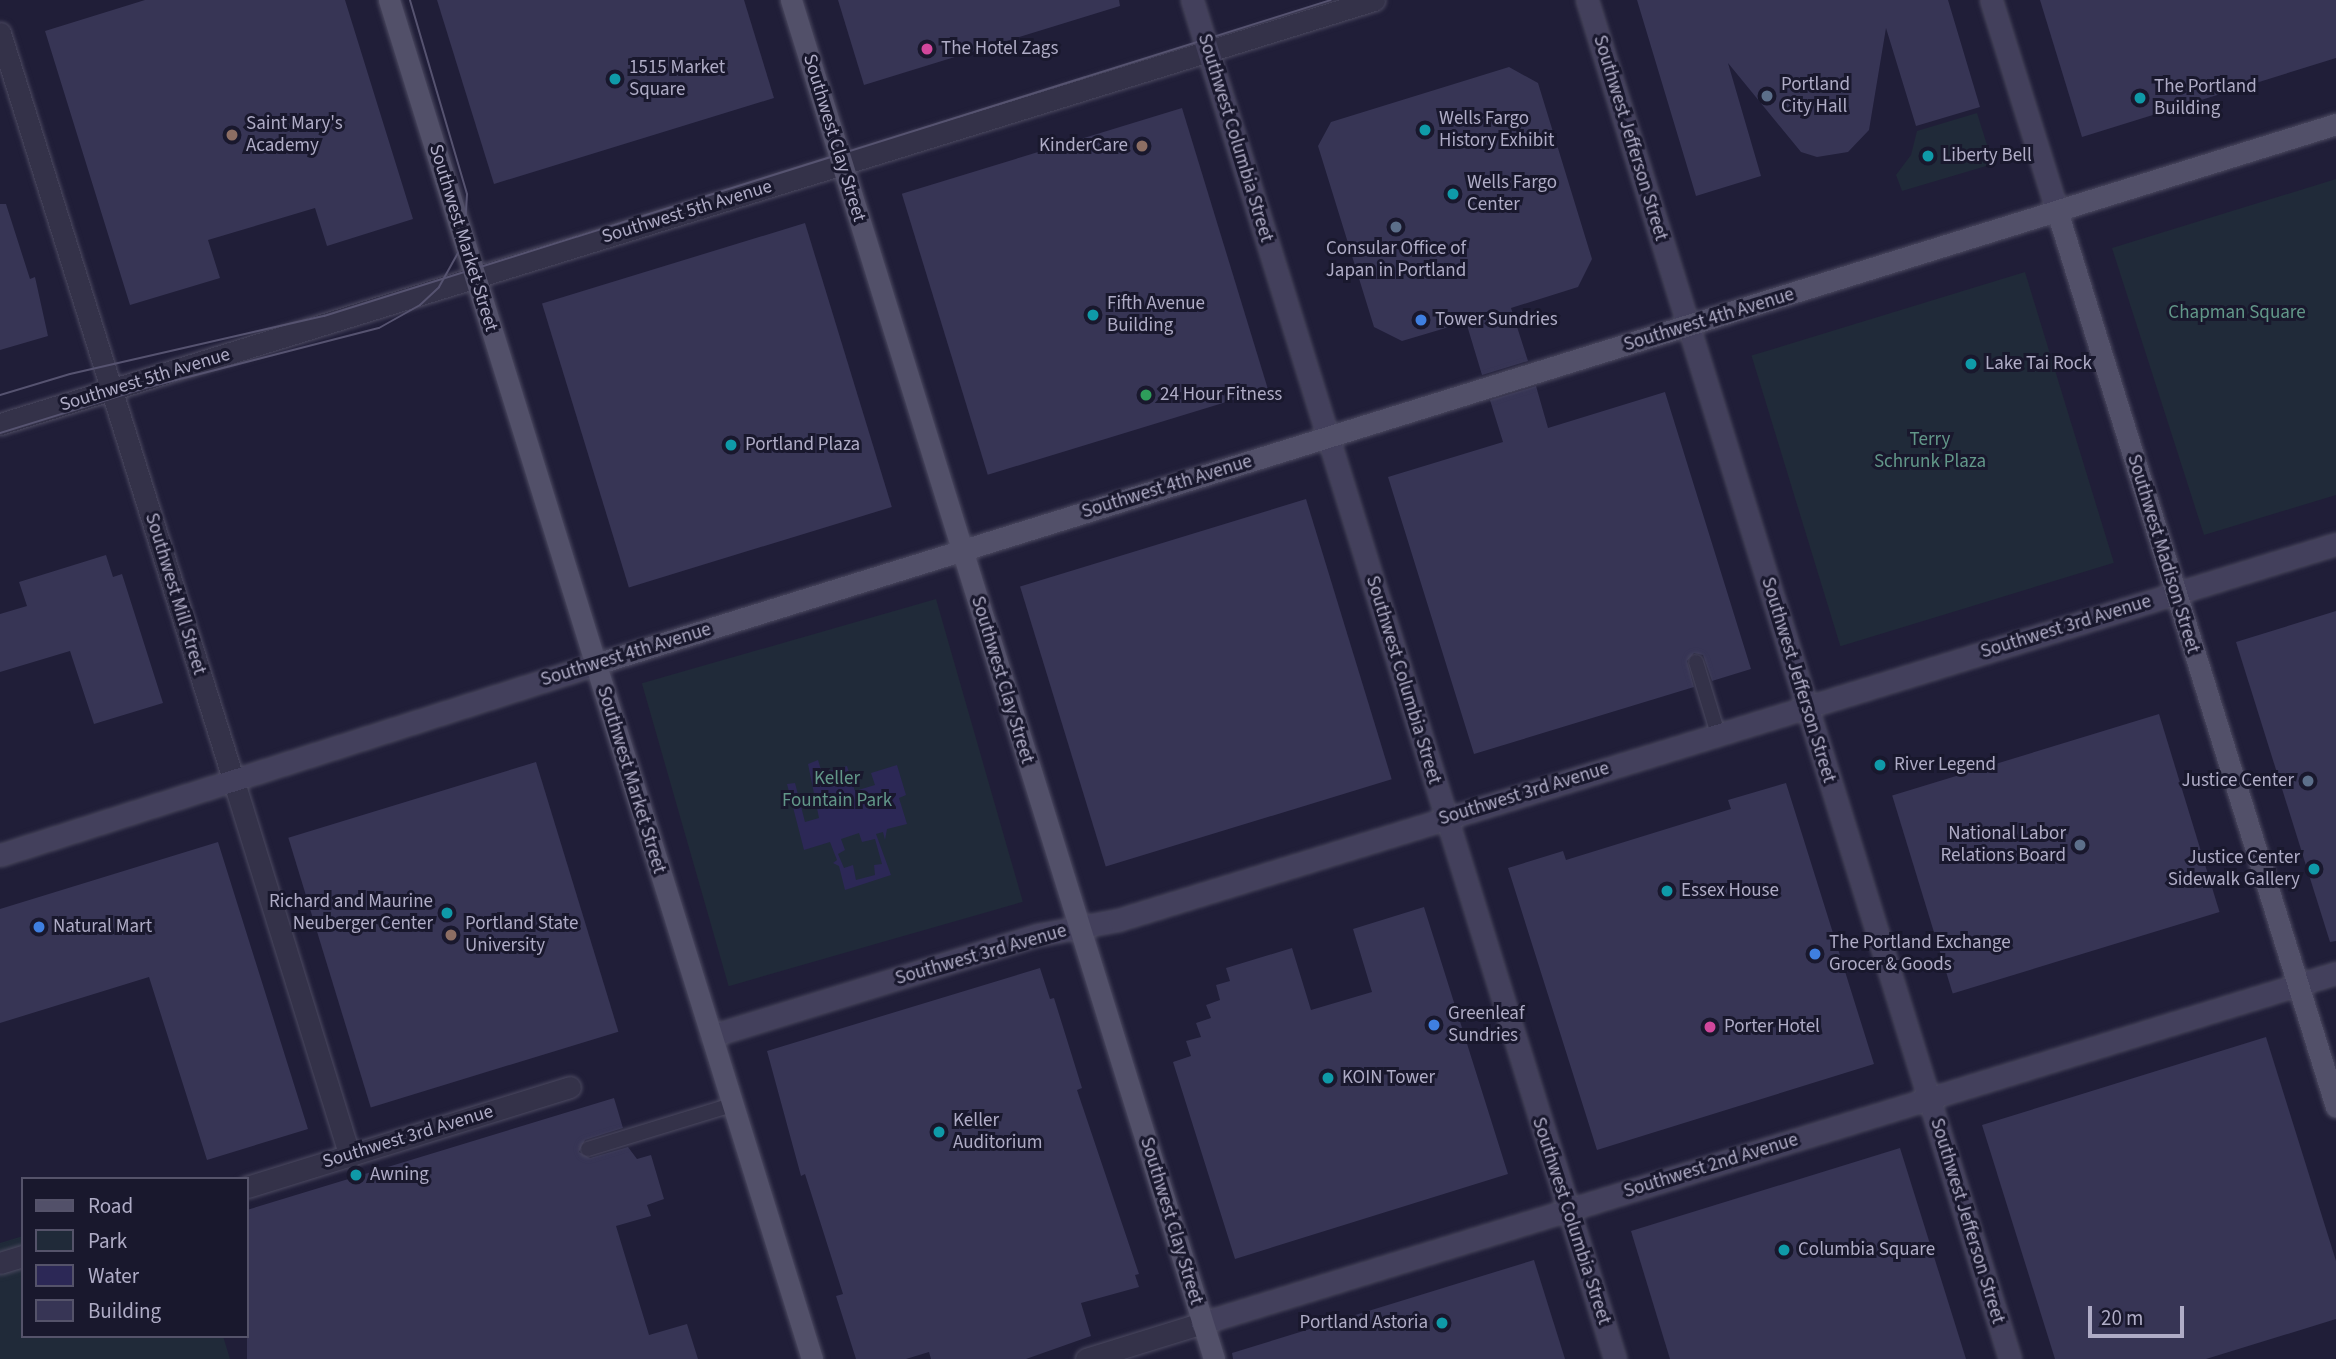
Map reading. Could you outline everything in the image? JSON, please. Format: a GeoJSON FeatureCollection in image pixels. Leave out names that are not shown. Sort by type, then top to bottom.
{"type":"FeatureCollection","features":[{"type":"Feature","properties":{"kind":"main road","name":"Southwest Market Street"},"geometry":{"type":"LineString","coordinates":[[389,0],[811,1359]]}},
{"type":"Feature","properties":{"kind":"main road","name":"Southwest Clay Street"},"geometry":{"type":"LineString","coordinates":[[791,0],[1214,1359]]}},
{"type":"Feature","properties":{"kind":"main road","name":"Southwest Columbia Street"},"geometry":{"type":"LineString","coordinates":[[1192,0],[1615,1359]]}},
{"type":"Feature","properties":{"kind":"main road","name":"Southwest Jefferson Street"},"geometry":{"type":"LineString","coordinates":[[1587,0],[2010,1359]]}},
{"type":"Feature","properties":{"kind":"main road","name":"Southwest Madison Street"},"geometry":{"type":"LineString","coordinates":[[1991,0],[2336,1107]]}},
{"type":"Feature","properties":{"kind":"main road","name":"Southwest 4th Avenue"},"geometry":{"type":"LineString","coordinates":[[0,855],[596,664],[2336,124]]}},
{"type":"Feature","properties":{"kind":"main road","name":"Southwest 3rd Avenue"},"geometry":{"type":"LineString","coordinates":[[711,1036],[1038,935],[1118,920],[2336,544]]}},
{"type":"Feature","properties":{"kind":"main road","name":"Southwest 2nd Avenue"},"geometry":{"type":"LineString","coordinates":[[1202,1323],[2336,973]]}},
{"type":"Feature","properties":{"kind":"street","name":"Southwest 5th Avenue"},"geometry":{"type":"LineString","coordinates":[[0,424],[1374,0]]}},
{"type":"Feature","properties":{"kind":"street","name":"Southwest Mill Street"},"geometry":{"type":"LineString","coordinates":[[0,33],[350,1156]]}},
{"type":"Feature","properties":{"kind":"street","name":"Southwest 3rd Avenue"},"geometry":{"type":"LineString","coordinates":[[248,1187],[570,1087]]}},
{"type":"Feature","properties":{"kind":"street"},"geometry":{"type":"LineString","coordinates":[[0,1263],[21,1257]]}},
{"type":"Feature","properties":{"kind":"street","name":"Southwest 2nd Avenue"},"geometry":{"type":"LineString","coordinates":[[1086,1359],[1202,1323]]}},
{"type":"Feature","properties":{"kind":"lane"},"geometry":{"type":"LineString","coordinates":[[1696,662],[1718,734]]}},
{"type":"Feature","properties":{"kind":"lane"},"geometry":{"type":"LineString","coordinates":[[589,1149],[732,1105]]}},
{"type":"Feature","properties":{"kind":"green space"},"geometry":{"type":"Polygon","coordinates":[[[1977,113],[1993,164],[1902,191],[1896,175],[1911,155],[1917,131],[1977,113]]]}},
{"type":"Feature","properties":{"kind":"green space","name":"Chapman Square"},"geometry":{"type":"Polygon","coordinates":[[[2336,179],[2336,495],[2204,535],[2112,248],[2336,179]]]}},
{"type":"Feature","properties":{"kind":"green space","name":"Terry Schrunk Plaza"},"geometry":{"type":"Polygon","coordinates":[[[2025,272],[2114,563],[1840,646],[1751,356],[2025,272]]]}},
{"type":"Feature","properties":{"kind":"green space","name":"Keller Fountain Park"},"geometry":{"type":"Polygon","coordinates":[[[936,599],[1023,902],[729,986],[642,683],[936,599]]]}},
{"type":"Feature","properties":{"kind":"green space"},"geometry":{"type":"Polygon","coordinates":[[[21,1237],[21,1338],[224,1338],[230,1359],[0,1359],[0,1243],[21,1237]]]}},
{"type":"Feature","properties":{"kind":"water"},"geometry":{"type":"Polygon","coordinates":[[[818,760],[822,773],[847,766],[855,791],[875,785],[871,773],[897,765],[906,795],[899,798],[907,824],[887,829],[885,840],[883,832],[876,834],[891,875],[845,890],[839,866],[833,863],[837,860],[830,842],[804,850],[787,784],[795,783],[805,822],[819,818],[808,764],[818,760]],[[859,833],[841,839],[845,850],[838,854],[844,868],[853,865],[856,880],[875,875],[874,865],[882,864],[875,839],[862,842],[859,833]]]}},
{"type":"Feature","properties":{"kind":"building","name":"Saint Mary's Academy"},"geometry":{"type":"Polygon","coordinates":[[[145,0],[345,0],[413,219],[327,246],[315,208],[208,240],[220,278],[130,305],[45,31],[145,0]]]}},
{"type":"Feature","properties":{"kind":"building","name":"1515 Market Square"},"geometry":{"type":"Polygon","coordinates":[[[437,0],[744,0],[774,98],[494,184],[437,0]]]}},
{"type":"Feature","properties":{"kind":"building","name":"The Hotel Zags"},"geometry":{"type":"Polygon","coordinates":[[[838,0],[1119,0],[1120,6],[864,85],[838,0]]]}},
{"type":"Feature","properties":{"kind":"building","name":"Portland City Hall"},"geometry":{"type":"Polygon","coordinates":[[[1637,0],[1948,0],[1980,107],[1916,126],[1886,28],[1869,130],[1848,152],[1817,157],[1801,152],[1728,63],[1761,176],[1696,196],[1637,0]]]}},
{"type":"Feature","properties":{"kind":"building","name":"The Portland Building"},"geometry":{"type":"Polygon","coordinates":[[[2040,0],[2336,0],[2336,58],[2082,137],[2040,0]]]}},
{"type":"Feature","properties":{"kind":"building","name":"Wells Fargo Center"},"geometry":{"type":"Polygon","coordinates":[[[1509,67],[1538,83],[1592,259],[1578,287],[1511,308],[1528,361],[1482,375],[1466,322],[1402,341],[1374,327],[1318,146],[1331,122],[1509,67]]]}},
{"type":"Feature","properties":{"kind":"building","name":"Fifth Avenue Building"},"geometry":{"type":"Polygon","coordinates":[[[1182,108],[1268,389],[988,475],[902,194],[1182,108]]]}},
{"type":"Feature","properties":{"kind":"building"},"geometry":{"type":"Polygon","coordinates":[[[0,204],[6,204],[30,279],[35,277],[48,336],[0,350],[0,204]]]}},
{"type":"Feature","properties":{"kind":"building","name":"Portland Plaza"},"geometry":{"type":"Polygon","coordinates":[[[805,223],[892,507],[629,587],[542,303],[805,223]]]}},
{"type":"Feature","properties":{"kind":"building"},"geometry":{"type":"Polygon","coordinates":[[[1536,386],[1548,428],[1665,392],[1751,669],[1712,681],[1703,655],[1694,653],[1687,661],[1694,687],[1474,754],[1388,477],[1503,442],[1490,400],[1536,386]]]}},
{"type":"Feature","properties":{"kind":"building"},"geometry":{"type":"Polygon","coordinates":[[[1306,499],[1392,779],[1106,867],[1020,586],[1306,499]]]}},
{"type":"Feature","properties":{"kind":"building"},"geometry":{"type":"Polygon","coordinates":[[[106,555],[113,577],[122,574],[163,703],[94,724],[70,651],[0,672],[0,614],[27,606],[19,582],[106,555]]]}},
{"type":"Feature","properties":{"kind":"building","name":"Justice Center"},"geometry":{"type":"Polygon","coordinates":[[[2336,611],[2336,941],[2330,942],[2236,642],[2336,611]]]}},
{"type":"Feature","properties":{"kind":"building"},"geometry":{"type":"Polygon","coordinates":[[[2159,714],[2220,912],[1953,994],[1892,796],[2159,714]]]}},
{"type":"Feature","properties":{"kind":"building","name":"Portland State University"},"geometry":{"type":"Polygon","coordinates":[[[536,762],[618,1032],[371,1107],[288,838],[536,762]]]}},
{"type":"Feature","properties":{"kind":"building"},"geometry":{"type":"Polygon","coordinates":[[[1786,783],[1874,1064],[1597,1150],[1508,868],[1563,851],[1566,860],[1731,809],[1728,800],[1786,783]]]}},
{"type":"Feature","properties":{"kind":"building"},"geometry":{"type":"Polygon","coordinates":[[[218,842],[308,1129],[207,1160],[149,977],[0,1023],[0,909],[218,842]]]}},
{"type":"Feature","properties":{"kind":"building","name":"KOIN Tower"},"geometry":{"type":"Polygon","coordinates":[[[1424,907],[1508,1174],[1235,1259],[1173,1062],[1191,1056],[1186,1041],[1201,1037],[1196,1023],[1211,1018],[1206,1005],[1220,1000],[1216,985],[1230,981],[1226,968],[1292,948],[1311,1010],[1372,992],[1353,929],[1424,907]]]}},
{"type":"Feature","properties":{"kind":"building","name":"Keller Auditorium"},"geometry":{"type":"Polygon","coordinates":[[[1040,968],[1050,999],[1054,998],[1082,1088],[1077,1090],[1139,1274],[1135,1275],[1139,1287],[1081,1303],[1091,1336],[1026,1359],[931,1359],[929,1352],[906,1359],[856,1359],[836,1296],[843,1294],[805,1174],[801,1176],[767,1051],[1040,968]]]}},
{"type":"Feature","properties":{"kind":"building"},"geometry":{"type":"Polygon","coordinates":[[[2266,1037],[2336,1261],[2336,1319],[2206,1359],[2055,1359],[1982,1125],[2266,1037]]]}},
{"type":"Feature","properties":{"kind":"building"},"geometry":{"type":"Polygon","coordinates":[[[614,1098],[623,1128],[585,1140],[579,1152],[590,1158],[628,1147],[637,1159],[651,1155],[664,1199],[647,1205],[651,1216],[616,1226],[649,1335],[687,1324],[698,1359],[247,1359],[248,1210],[614,1098]]]}},
{"type":"Feature","properties":{"kind":"building","name":"Columbia Square"},"geometry":{"type":"Polygon","coordinates":[[[1900,1148],[1966,1359],[1670,1359],[1631,1231],[1900,1148]]]}},
{"type":"Feature","properties":{"kind":"building","name":"Portland Astoria"},"geometry":{"type":"Polygon","coordinates":[[[1534,1260],[1565,1359],[1233,1359],[1232,1353],[1534,1260]]]}},
{"type":"Feature","properties":{"kind":"tram line"},"geometry":{"type":"LineString","coordinates":[[0,433],[149,387],[379,328],[420,305],[439,287],[464,242],[467,194],[410,0]]}},
{"type":"Feature","properties":{"kind":"tram line"},"geometry":{"type":"LineString","coordinates":[[0,395],[70,374],[324,316],[1331,0]]}},
{"type":"Feature","properties":{"kind":"place","name":"The Hotel Zags"},"geometry":{"type":"Point","coordinates":[927,49]}},
{"type":"Feature","properties":{"kind":"place","name":"1515 Market Square"},"geometry":{"type":"Point","coordinates":[615,79]}},
{"type":"Feature","properties":{"kind":"place","name":"Portland City Hall"},"geometry":{"type":"Point","coordinates":[1767,96]}},
{"type":"Feature","properties":{"kind":"place","name":"The Portland Building"},"geometry":{"type":"Point","coordinates":[2140,98]}},
{"type":"Feature","properties":{"kind":"place","name":"Wells Fargo History Exhibit"},"geometry":{"type":"Point","coordinates":[1425,130]}},
{"type":"Feature","properties":{"kind":"place","name":"Saint Mary's Academy"},"geometry":{"type":"Point","coordinates":[232,135]}},
{"type":"Feature","properties":{"kind":"place","name":"KinderCare"},"geometry":{"type":"Point","coordinates":[1142,146]}},
{"type":"Feature","properties":{"kind":"place","name":"Liberty Bell"},"geometry":{"type":"Point","coordinates":[1928,156]}},
{"type":"Feature","properties":{"kind":"place","name":"Wells Fargo Center"},"geometry":{"type":"Point","coordinates":[1453,194]}},
{"type":"Feature","properties":{"kind":"place","name":"Consular Office of Japan in Portland"},"geometry":{"type":"Point","coordinates":[1396,227]}},
{"type":"Feature","properties":{"kind":"place","name":"Fifth Avenue Building"},"geometry":{"type":"Point","coordinates":[1093,315]}},
{"type":"Feature","properties":{"kind":"place","name":"Tower Sundries"},"geometry":{"type":"Point","coordinates":[1421,320]}},
{"type":"Feature","properties":{"kind":"place","name":"Lake Tai Rock"},"geometry":{"type":"Point","coordinates":[1971,364]}},
{"type":"Feature","properties":{"kind":"place","name":"24 Hour Fitness"},"geometry":{"type":"Point","coordinates":[1146,395]}},
{"type":"Feature","properties":{"kind":"place","name":"Portland Plaza"},"geometry":{"type":"Point","coordinates":[731,445]}},
{"type":"Feature","properties":{"kind":"place","name":"River Legend"},"geometry":{"type":"Point","coordinates":[1880,765]}},
{"type":"Feature","properties":{"kind":"place","name":"Justice Center"},"geometry":{"type":"Point","coordinates":[2308,781]}},
{"type":"Feature","properties":{"kind":"place","name":"National Labor Relations Board"},"geometry":{"type":"Point","coordinates":[2080,845]}},
{"type":"Feature","properties":{"kind":"place","name":"Justice Center Sidewalk Gallery"},"geometry":{"type":"Point","coordinates":[2314,869]}},
{"type":"Feature","properties":{"kind":"place","name":"Essex House"},"geometry":{"type":"Point","coordinates":[1667,891]}},
{"type":"Feature","properties":{"kind":"place","name":"Richard and Maurine Neuberger Center"},"geometry":{"type":"Point","coordinates":[447,913]}},
{"type":"Feature","properties":{"kind":"place","name":"Natural Mart"},"geometry":{"type":"Point","coordinates":[39,927]}},
{"type":"Feature","properties":{"kind":"place","name":"Portland State University"},"geometry":{"type":"Point","coordinates":[451,935]}},
{"type":"Feature","properties":{"kind":"place","name":"The Portland Exchange Grocer & Goods"},"geometry":{"type":"Point","coordinates":[1815,954]}},
{"type":"Feature","properties":{"kind":"place","name":"Greenleaf Sundries"},"geometry":{"type":"Point","coordinates":[1434,1025]}},
{"type":"Feature","properties":{"kind":"place","name":"Porter Hotel"},"geometry":{"type":"Point","coordinates":[1710,1027]}},
{"type":"Feature","properties":{"kind":"place","name":"KOIN Tower"},"geometry":{"type":"Point","coordinates":[1328,1078]}},
{"type":"Feature","properties":{"kind":"place","name":"Keller Auditorium"},"geometry":{"type":"Point","coordinates":[939,1132]}},
{"type":"Feature","properties":{"kind":"place","name":"Awning"},"geometry":{"type":"Point","coordinates":[356,1175]}},
{"type":"Feature","properties":{"kind":"place","name":"Columbia Square"},"geometry":{"type":"Point","coordinates":[1784,1250]}},
{"type":"Feature","properties":{"kind":"place","name":"Portland Astoria"},"geometry":{"type":"Point","coordinates":[1442,1323]}}]}
